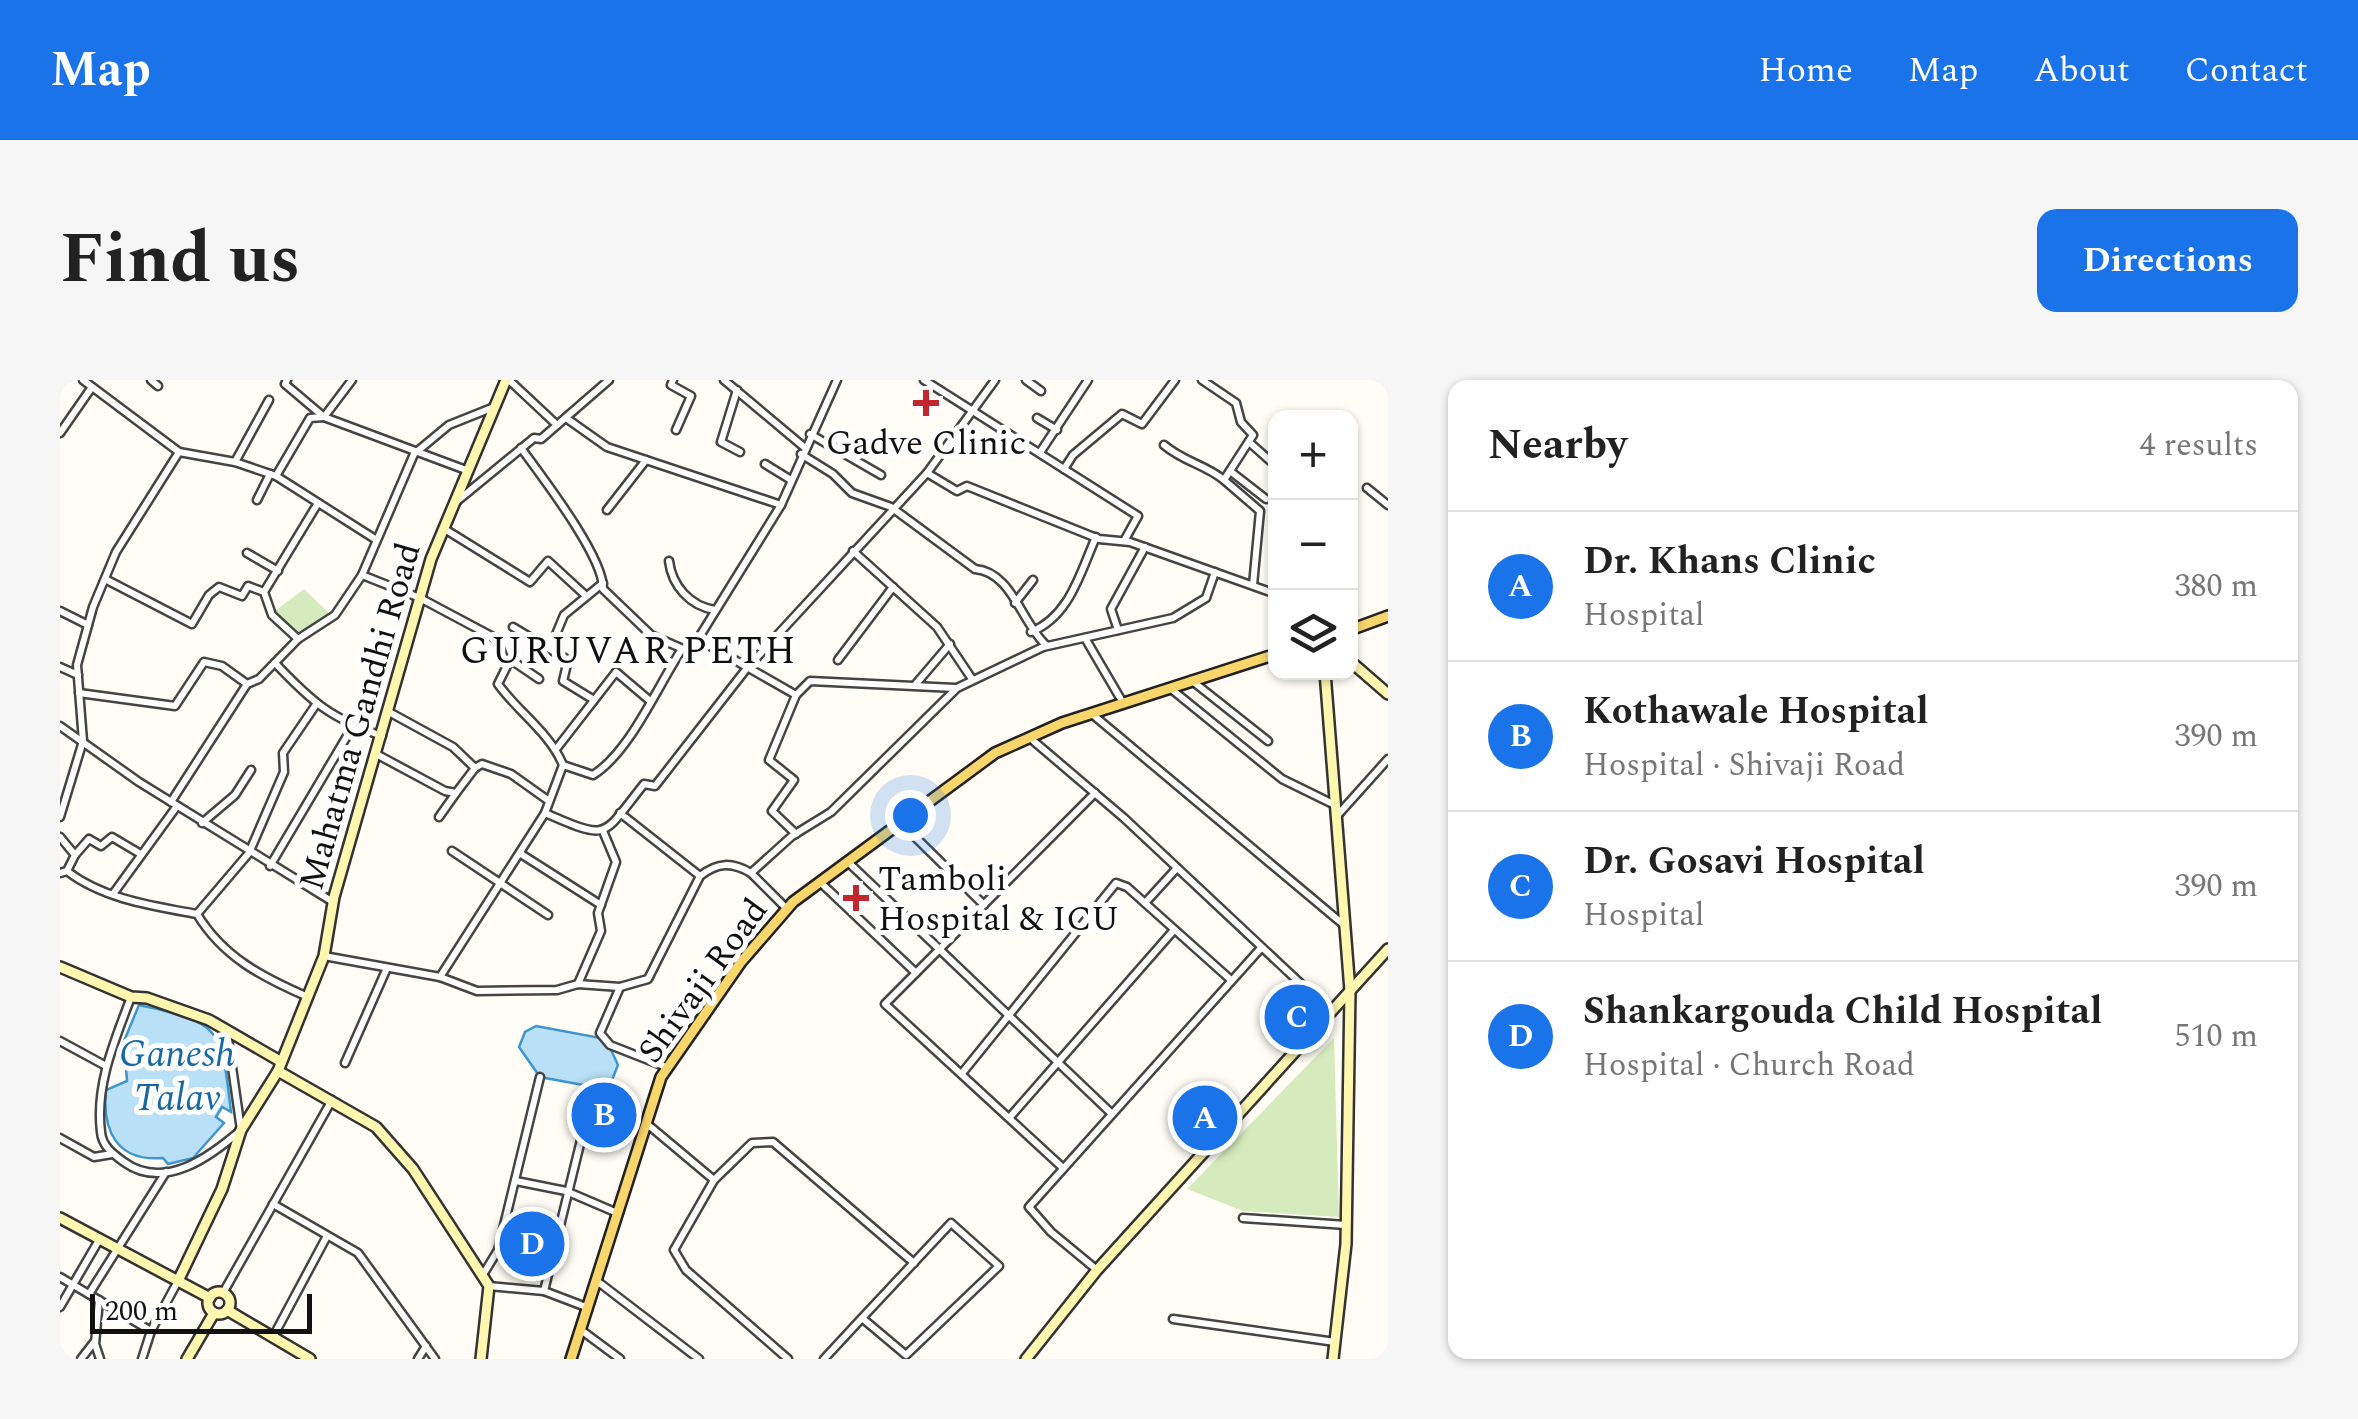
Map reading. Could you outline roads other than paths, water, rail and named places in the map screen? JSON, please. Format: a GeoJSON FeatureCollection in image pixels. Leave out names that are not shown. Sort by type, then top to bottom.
{"type":"FeatureCollection","features":[{"type":"Feature","properties":{"kind":"main road","name":"Mahatma Gandhi Road"},"geometry":{"type":"LineString","coordinates":[[178,1282],[241,1130],[279,1066],[324,956],[334,902],[442,527],[508,380]]}},
{"type":"Feature","properties":{"kind":"main road"},"geometry":{"type":"LineString","coordinates":[[1358,627],[1388,616]]}},
{"type":"Feature","properties":{"kind":"main road","name":"Shivaji Road"},"geometry":{"type":"LineString","coordinates":[[571,1359],[666,1067],[741,962],[787,909],[995,754],[1092,714],[1268,656]]}},
{"type":"Feature","properties":{"kind":"main road"},"geometry":{"type":"LineString","coordinates":[[1358,668],[1388,694]]}},
{"type":"Feature","properties":{"kind":"main road"},"geometry":{"type":"LineString","coordinates":[[1326,680],[1350,991],[1346,1225],[1333,1359]]}},
{"type":"Feature","properties":{"kind":"main road"},"geometry":{"type":"LineString","coordinates":[[1026,1359],[1098,1270],[1388,949]]}},
{"type":"Feature","properties":{"kind":"main road"},"geometry":{"type":"LineString","coordinates":[[60,967],[131,996],[186,1010],[376,1127],[484,1273],[489,1286],[481,1359]]}},
{"type":"Feature","properties":{"kind":"main road"},"geometry":{"type":"LineString","coordinates":[[60,1218],[210,1298],[223,1293],[229,1300],[228,1310]]}},
{"type":"Feature","properties":{"kind":"main road"},"geometry":{"type":"LineString","coordinates":[[187,1359],[214,1313],[210,1298]]}},
{"type":"Feature","properties":{"kind":"main road"},"geometry":{"type":"LineString","coordinates":[[214,1313],[228,1310],[310,1359]]}},
{"type":"Feature","properties":{"kind":"street"},"geometry":{"type":"LineString","coordinates":[[83,380],[179,452],[235,462],[273,475],[374,540]]}},
{"type":"Feature","properties":{"kind":"street"},"geometry":{"type":"LineString","coordinates":[[151,380],[158,386]]}},
{"type":"Feature","properties":{"kind":"street"},"geometry":{"type":"LineString","coordinates":[[287,380],[285,384],[324,418],[466,470]]}},
{"type":"Feature","properties":{"kind":"street"},"geometry":{"type":"LineString","coordinates":[[324,418],[352,380]]}},
{"type":"Feature","properties":{"kind":"street"},"geometry":{"type":"LineString","coordinates":[[508,380],[557,425]]}},
{"type":"Feature","properties":{"kind":"street"},"geometry":{"type":"LineString","coordinates":[[451,505],[610,380]]}},
{"type":"Feature","properties":{"kind":"street"},"geometry":{"type":"LineString","coordinates":[[673,380],[670,385],[691,396],[676,430]]}},
{"type":"Feature","properties":{"kind":"street"},"geometry":{"type":"LineString","coordinates":[[724,380],[852,493],[891,507],[975,570],[990,570],[1032,632],[1047,646]]}},
{"type":"Feature","properties":{"kind":"street"},"geometry":{"type":"LineString","coordinates":[[521,448],[571,518],[603,589],[651,635],[690,652],[780,505],[802,450],[838,380]]}},
{"type":"Feature","properties":{"kind":"street"},"geometry":{"type":"LineString","coordinates":[[924,380],[1138,516],[1124,541]]}},
{"type":"Feature","properties":{"kind":"street"},"geometry":{"type":"LineString","coordinates":[[545,813],[592,834],[603,831],[644,784],[655,786],[747,668],[891,507],[927,473],[995,380]]}},
{"type":"Feature","properties":{"kind":"street"},"geometry":{"type":"LineString","coordinates":[[1026,380],[1041,392]]}},
{"type":"Feature","properties":{"kind":"street"},"geometry":{"type":"LineString","coordinates":[[1041,451],[1088,380]]}},
{"type":"Feature","properties":{"kind":"street"},"geometry":{"type":"LineString","coordinates":[[1064,469],[1073,455],[1122,414],[1142,424],[1175,380]]}},
{"type":"Feature","properties":{"kind":"street"},"geometry":{"type":"LineString","coordinates":[[1202,380],[1236,404],[1242,422],[1253,435],[1224,480]]}},
{"type":"Feature","properties":{"kind":"street"},"geometry":{"type":"LineString","coordinates":[[60,433],[92,387]]}},
{"type":"Feature","properties":{"kind":"street"},"geometry":{"type":"LineString","coordinates":[[737,390],[721,442],[740,452]]}},
{"type":"Feature","properties":{"kind":"street"},"geometry":{"type":"LineString","coordinates":[[235,462],[269,400]]}},
{"type":"Feature","properties":{"kind":"street"},"geometry":{"type":"LineString","coordinates":[[113,894],[174,804],[247,684],[259,679],[298,640],[335,615],[362,575],[374,540],[418,451],[448,425],[495,406]]}},
{"type":"Feature","properties":{"kind":"street"},"geometry":{"type":"LineString","coordinates":[[257,500],[310,418],[324,418]]}},
{"type":"Feature","properties":{"kind":"street"},"geometry":{"type":"LineString","coordinates":[[566,418],[607,447],[780,505]]}},
{"type":"Feature","properties":{"kind":"street"},"geometry":{"type":"LineString","coordinates":[[1038,418],[1057,430]]}},
{"type":"Feature","properties":{"kind":"street"},"geometry":{"type":"LineString","coordinates":[[810,434],[881,475]]}},
{"type":"Feature","properties":{"kind":"street"},"geometry":{"type":"LineString","coordinates":[[1249,442],[1268,459]]}},
{"type":"Feature","properties":{"kind":"street"},"geometry":{"type":"LineString","coordinates":[[1164,445],[1188,465],[1209,468],[1260,511],[1253,586]]}},
{"type":"Feature","properties":{"kind":"street"},"geometry":{"type":"LineString","coordinates":[[60,817],[64,788],[83,741],[78,675],[88,625],[116,552],[179,452]]}},
{"type":"Feature","properties":{"kind":"street"},"geometry":{"type":"LineString","coordinates":[[607,510],[646,460]]}},
{"type":"Feature","properties":{"kind":"street"},"geometry":{"type":"LineString","coordinates":[[764,464],[791,480]]}},
{"type":"Feature","properties":{"kind":"street"},"geometry":{"type":"LineString","coordinates":[[1230,471],[1266,499]]}},
{"type":"Feature","properties":{"kind":"street"},"geometry":{"type":"LineString","coordinates":[[927,473],[957,491],[967,486],[1096,537],[1145,547],[1268,591]]}},
{"type":"Feature","properties":{"kind":"street"},"geometry":{"type":"LineString","coordinates":[[1367,488],[1388,505]]}},
{"type":"Feature","properties":{"kind":"street"},"geometry":{"type":"LineString","coordinates":[[264,592],[318,503]]}},
{"type":"Feature","properties":{"kind":"street"},"geometry":{"type":"LineString","coordinates":[[442,527],[530,582],[548,561],[584,594]]}},
{"type":"Feature","properties":{"kind":"street"},"geometry":{"type":"LineString","coordinates":[[1032,632],[1049,625],[1062,610],[1096,537]]}},
{"type":"Feature","properties":{"kind":"street"},"geometry":{"type":"LineString","coordinates":[[1118,630],[1111,610],[1145,547]]}},
{"type":"Feature","properties":{"kind":"street"},"geometry":{"type":"LineString","coordinates":[[853,551],[950,644],[972,679]]}},
{"type":"Feature","properties":{"kind":"street"},"geometry":{"type":"LineString","coordinates":[[247,553],[278,571]]}},
{"type":"Feature","properties":{"kind":"street"},"geometry":{"type":"LineString","coordinates":[[669,562],[671,578],[688,598],[715,610]]}},
{"type":"Feature","properties":{"kind":"street"},"geometry":{"type":"LineString","coordinates":[[752,873],[796,834],[831,812],[957,688],[1047,646],[1173,618],[1206,598],[1215,572]]}},
{"type":"Feature","properties":{"kind":"street"},"geometry":{"type":"LineString","coordinates":[[362,575],[420,598],[508,646],[510,660],[498,684],[519,712],[556,748],[563,765],[545,813],[440,976]]}},
{"type":"Feature","properties":{"kind":"street"},"geometry":{"type":"LineString","coordinates":[[105,579],[192,624],[209,594],[220,587],[242,596],[248,586],[264,592]]}},
{"type":"Feature","properties":{"kind":"street"},"geometry":{"type":"LineString","coordinates":[[1014,602],[1033,580]]}},
{"type":"Feature","properties":{"kind":"street"},"geometry":{"type":"LineString","coordinates":[[550,649],[564,615],[584,594],[603,583]]}},
{"type":"Feature","properties":{"kind":"street"},"geometry":{"type":"LineString","coordinates":[[838,660],[893,587]]}},
{"type":"Feature","properties":{"kind":"street"},"geometry":{"type":"LineString","coordinates":[[264,592],[272,615],[298,640]]}},
{"type":"Feature","properties":{"kind":"street"},"geometry":{"type":"LineString","coordinates":[[60,611],[88,625]]}},
{"type":"Feature","properties":{"kind":"street"},"geometry":{"type":"LineString","coordinates":[[513,627],[568,660],[563,681],[594,700]]}},
{"type":"Feature","properties":{"kind":"street"},"geometry":{"type":"LineString","coordinates":[[1086,638],[1122,704]]}},
{"type":"Feature","properties":{"kind":"street"},"geometry":{"type":"LineString","coordinates":[[698,639],[796,695]]}},
{"type":"Feature","properties":{"kind":"street"},"geometry":{"type":"LineString","coordinates":[[914,686],[950,644]]}},
{"type":"Feature","properties":{"kind":"street"},"geometry":{"type":"LineString","coordinates":[[563,765],[593,775],[608,766],[631,736],[682,649]]}},
{"type":"Feature","properties":{"kind":"street"},"geometry":{"type":"LineString","coordinates":[[510,660],[540,679]]}},
{"type":"Feature","properties":{"kind":"street"},"geometry":{"type":"LineString","coordinates":[[79,693],[174,706],[204,662],[222,666],[247,684]]}},
{"type":"Feature","properties":{"kind":"street"},"geometry":{"type":"LineString","coordinates":[[275,663],[315,706],[383,736]]}},
{"type":"Feature","properties":{"kind":"street"},"geometry":{"type":"LineString","coordinates":[[60,667],[78,675]]}},
{"type":"Feature","properties":{"kind":"street"},"geometry":{"type":"LineString","coordinates":[[556,748],[616,672],[649,700]]}},
{"type":"Feature","properties":{"kind":"street"},"geometry":{"type":"LineString","coordinates":[[1191,680],[1268,741]]}},
{"type":"Feature","properties":{"kind":"street"},"geometry":{"type":"LineString","coordinates":[[796,834],[772,811],[794,780],[769,760],[796,695],[810,681],[957,688]]}},
{"type":"Feature","properties":{"kind":"street"},"geometry":{"type":"LineString","coordinates":[[1169,688],[1282,779],[1335,811],[1388,759]]}},
{"type":"Feature","properties":{"kind":"street"},"geometry":{"type":"LineString","coordinates":[[197,914],[250,853],[284,772],[283,752],[315,706]]}},
{"type":"Feature","properties":{"kind":"street"},"geometry":{"type":"LineString","coordinates":[[390,712],[453,747],[474,768]]}},
{"type":"Feature","properties":{"kind":"street"},"geometry":{"type":"LineString","coordinates":[[1092,714],[1345,926]]}},
{"type":"Feature","properties":{"kind":"street"},"geometry":{"type":"LineString","coordinates":[[60,726],[202,823],[334,902]]}},
{"type":"Feature","properties":{"kind":"street"},"geometry":{"type":"LineString","coordinates":[[270,866],[353,726]]}},
{"type":"Feature","properties":{"kind":"street"},"geometry":{"type":"LineString","coordinates":[[1030,738],[1095,793],[1331,1012]]}},
{"type":"Feature","properties":{"kind":"street"},"geometry":{"type":"LineString","coordinates":[[378,754],[445,791],[456,792]]}},
{"type":"Feature","properties":{"kind":"street"},"geometry":{"type":"LineString","coordinates":[[439,817],[474,768],[482,764],[510,774],[550,801]]}},
{"type":"Feature","properties":{"kind":"street"},"geometry":{"type":"LineString","coordinates":[[202,823],[235,794],[251,770]]}},
{"type":"Feature","properties":{"kind":"street"},"geometry":{"type":"LineString","coordinates":[[1063,1168],[885,1004],[1095,793]]}},
{"type":"Feature","properties":{"kind":"street"},"geometry":{"type":"LineString","coordinates":[[620,814],[700,876]]}},
{"type":"Feature","properties":{"kind":"street"},"geometry":{"type":"LineString","coordinates":[[900,823],[984,905]]}},
{"type":"Feature","properties":{"kind":"street"},"geometry":{"type":"LineString","coordinates":[[578,984],[602,930],[601,905],[616,862],[603,831]]}},
{"type":"Feature","properties":{"kind":"street"},"geometry":{"type":"LineString","coordinates":[[60,837],[75,856]]}},
{"type":"Feature","properties":{"kind":"street"},"geometry":{"type":"LineString","coordinates":[[139,853],[112,838],[101,846],[89,839],[64,872],[113,894],[197,914],[213,940],[242,964],[308,997]]}},
{"type":"Feature","properties":{"kind":"street"},"geometry":{"type":"LineString","coordinates":[[452,851],[548,915]]}},
{"type":"Feature","properties":{"kind":"street"},"geometry":{"type":"LineString","coordinates":[[521,854],[601,905]]}},
{"type":"Feature","properties":{"kind":"street"},"geometry":{"type":"LineString","coordinates":[[849,863],[1111,1113]]}},
{"type":"Feature","properties":{"kind":"street"},"geometry":{"type":"LineString","coordinates":[[324,956],[440,976],[476,991],[558,990],[578,984],[620,987],[648,979],[700,876],[714,866],[737,865],[752,873],[787,909]]}},
{"type":"Feature","properties":{"kind":"street"},"geometry":{"type":"LineString","coordinates":[[1145,903],[1177,868]]}},
{"type":"Feature","properties":{"kind":"street"},"geometry":{"type":"LineString","coordinates":[[820,882],[916,973]]}},
{"type":"Feature","properties":{"kind":"street"},"geometry":{"type":"LineString","coordinates":[[963,1072],[1113,884],[1127,887],[1232,980]]}},
{"type":"Feature","properties":{"kind":"street"},"geometry":{"type":"LineString","coordinates":[[1010,1117],[1174,930]]}},
{"type":"Feature","properties":{"kind":"street"},"geometry":{"type":"LineString","coordinates":[[1098,1270],[1051,1232],[1029,1207],[1261,948]]}},
{"type":"Feature","properties":{"kind":"street"},"geometry":{"type":"LineString","coordinates":[[345,1062],[387,968]]}},
{"type":"Feature","properties":{"kind":"street"},"geometry":{"type":"LineString","coordinates":[[620,987],[600,1033],[610,1044],[666,1067]]}},
{"type":"Feature","properties":{"kind":"street"},"geometry":{"type":"LineString","coordinates":[[131,996],[106,1066],[99,1104],[101,1138],[112,1154],[134,1170],[188,1167],[241,1130],[227,1032]]}},
{"type":"Feature","properties":{"kind":"street"},"geometry":{"type":"LineString","coordinates":[[60,1041],[106,1066]]}},
{"type":"Feature","properties":{"kind":"street"},"geometry":{"type":"LineString","coordinates":[[484,1273],[498,1250],[540,1076]]}},
{"type":"Feature","properties":{"kind":"street"},"geometry":{"type":"LineString","coordinates":[[544,1291],[594,1087]]}},
{"type":"Feature","properties":{"kind":"street"},"geometry":{"type":"LineString","coordinates":[[223,1293],[332,1100]]}},
{"type":"Feature","properties":{"kind":"street"},"geometry":{"type":"LineString","coordinates":[[645,1122],[714,1180]]}},
{"type":"Feature","properties":{"kind":"street"},"geometry":{"type":"LineString","coordinates":[[60,1138],[94,1157],[112,1154]]}},
{"type":"Feature","properties":{"kind":"street"},"geometry":{"type":"LineString","coordinates":[[788,1359],[686,1270],[674,1250],[714,1180],[752,1142],[773,1142],[790,1153],[914,1263]]}},
{"type":"Feature","properties":{"kind":"street"},"geometry":{"type":"LineString","coordinates":[[226,1143],[230,1162]]}},
{"type":"Feature","properties":{"kind":"street"},"geometry":{"type":"LineString","coordinates":[[89,1294],[166,1171]]}},
{"type":"Feature","properties":{"kind":"street"},"geometry":{"type":"LineString","coordinates":[[516,1181],[566,1191],[616,1212]]}},
{"type":"Feature","properties":{"kind":"street"},"geometry":{"type":"LineString","coordinates":[[274,1204],[358,1254],[435,1359]]}},
{"type":"Feature","properties":{"kind":"street"},"geometry":{"type":"LineString","coordinates":[[1243,1218],[1346,1225]]}},
{"type":"Feature","properties":{"kind":"street"},"geometry":{"type":"LineString","coordinates":[[824,1359],[862,1318],[951,1224],[999,1266],[906,1358],[862,1318]]}},
{"type":"Feature","properties":{"kind":"street"},"geometry":{"type":"LineString","coordinates":[[273,1337],[327,1236]]}},
{"type":"Feature","properties":{"kind":"street"},"geometry":{"type":"LineString","coordinates":[[60,1307],[100,1240]]}},
{"type":"Feature","properties":{"kind":"street"},"geometry":{"type":"LineString","coordinates":[[60,1276],[151,1331]]}},
{"type":"Feature","properties":{"kind":"street"},"geometry":{"type":"LineString","coordinates":[[595,1280],[699,1359]]}},
{"type":"Feature","properties":{"kind":"street"},"geometry":{"type":"LineString","coordinates":[[142,1359],[151,1331],[178,1282]]}},
{"type":"Feature","properties":{"kind":"street"},"geometry":{"type":"LineString","coordinates":[[489,1286],[544,1291],[586,1308]]}},
{"type":"Feature","properties":{"kind":"street"},"geometry":{"type":"LineString","coordinates":[[99,1300],[94,1341],[100,1359]]}},
{"type":"Feature","properties":{"kind":"street"},"geometry":{"type":"LineString","coordinates":[[1173,1319],[1335,1342]]}},
{"type":"Feature","properties":{"kind":"street"},"geometry":{"type":"LineString","coordinates":[[580,1329],[620,1359]]}},
{"type":"Feature","properties":{"kind":"street"},"geometry":{"type":"LineString","coordinates":[[81,1359],[94,1341]]}},
{"type":"Feature","properties":{"kind":"street"},"geometry":{"type":"LineString","coordinates":[[418,1359],[426,1346]]}},
{"type":"Feature","properties":{"kind":"water","name":"Ganesh Talav"},"geometry":{"type":"Polygon","coordinates":[[[139,1005],[203,1025],[220,1046],[231,1112],[222,1107],[216,1117],[224,1123],[193,1158],[168,1164],[163,1158],[134,1155],[110,1131],[106,1090],[127,1081],[124,1041],[139,1005]]]}},
{"type":"Feature","properties":{"kind":"water"},"geometry":{"type":"Polygon","coordinates":[[[536,1026],[606,1039],[618,1065],[610,1085],[594,1087],[540,1077],[519,1047],[525,1032],[536,1026]]]}},
{"type":"Feature","properties":{"kind":"place","name":"Gadve Clinic"},"geometry":{"type":"Point","coordinates":[926,403]}},
{"type":"Feature","properties":{"kind":"place","name":"Tamboli Hospital & ICU"},"geometry":{"type":"Point","coordinates":[856,898]}},
{"type":"Feature","properties":{"kind":"place","name":"Dr. Gosavi Hospital"},"geometry":{"type":"Point","coordinates":[1297,1017]}},
{"type":"Feature","properties":{"kind":"place","name":"Kothawale Hospital"},"geometry":{"type":"Point","coordinates":[604,1115]}},
{"type":"Feature","properties":{"kind":"place","name":"Dr. Khans Clinic"},"geometry":{"type":"Point","coordinates":[1205,1118]}},
{"type":"Feature","properties":{"kind":"place","name":"Shankargouda Child Hospital"},"geometry":{"type":"Point","coordinates":[532,1244]}},
{"type":"Feature","properties":{"kind":"district","name":"GURUVAR PETH"},"geometry":{"type":"Point","coordinates":[629,650]}}]}
